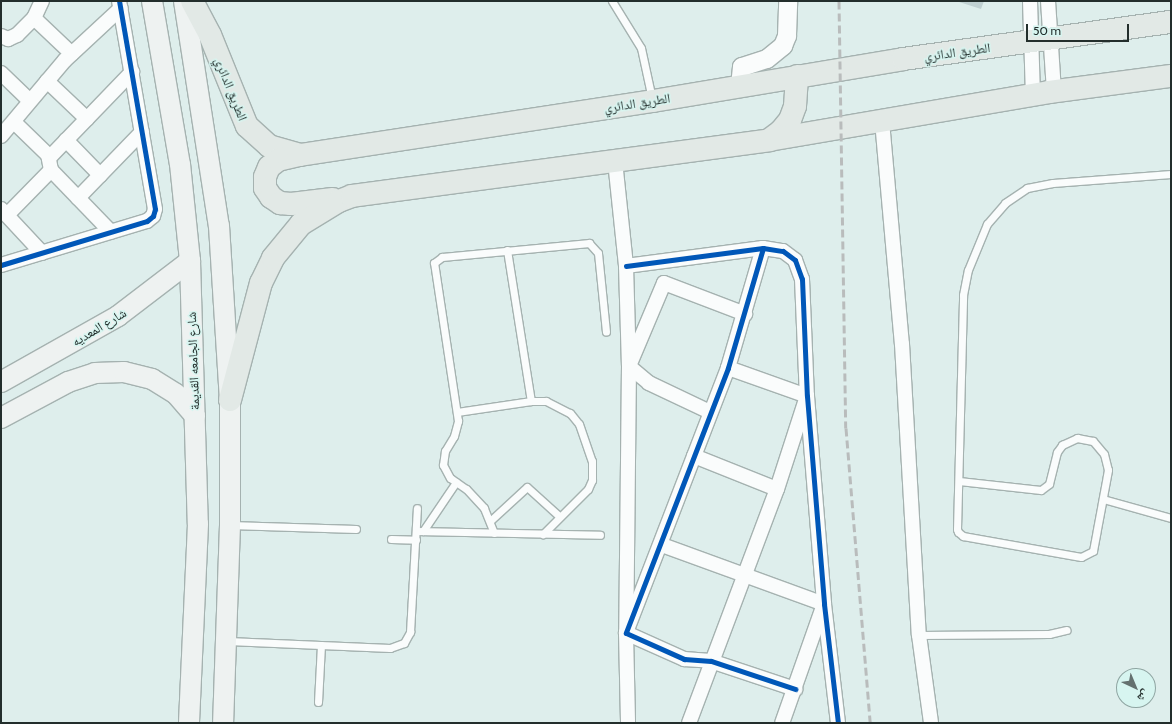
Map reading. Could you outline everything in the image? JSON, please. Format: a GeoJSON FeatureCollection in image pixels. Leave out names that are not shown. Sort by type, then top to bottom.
{"type":"FeatureCollection","features":[{"type":"Feature","properties":{"kind":"main road","name":"شارع الجامعه القديمة"},"geometry":{"type":"LineString","coordinates":[[152,1],[180,164],[190,261],[198,524],[189,723]]}},
{"type":"Feature","properties":{"kind":"main road"},"geometry":{"type":"LineString","coordinates":[[184,1],[219,226],[230,400],[228,641],[223,723]]}},
{"type":"Feature","properties":{"kind":"main road","name":"الطريق الدائري"},"geometry":{"type":"LineString","coordinates":[[192,1],[210,35],[247,126],[269,146],[300,155],[652,101],[797,76],[1171,22]]}},
{"type":"Feature","properties":{"kind":"main road"},"geometry":{"type":"LineString","coordinates":[[769,140],[781,131],[790,120],[795,106],[797,76]]}},
{"type":"Feature","properties":{"kind":"main road"},"geometry":{"type":"LineString","coordinates":[[300,155],[278,160],[269,167],[265,182],[271,197],[280,203],[291,204],[769,140],[1044,93],[1171,76]]}},
{"type":"Feature","properties":{"kind":"main road"},"geometry":{"type":"LineString","coordinates":[[230,400],[261,283],[272,258],[290,234],[307,219],[325,207],[352,196]]}},
{"type":"Feature","properties":{"kind":"main road","name":"شارع المعديه"},"geometry":{"type":"LineString","coordinates":[[1,382],[118,316],[190,261]]}},
{"type":"Feature","properties":{"kind":"main road"},"geometry":{"type":"LineString","coordinates":[[1,418],[68,382],[95,373],[124,372],[158,383],[176,394],[195,416]]}},
{"type":"Feature","properties":{"kind":"street"},"geometry":{"type":"LineString","coordinates":[[1,36],[12,38],[34,18],[41,1]]}},
{"type":"Feature","properties":{"kind":"street"},"geometry":{"type":"LineString","coordinates":[[740,86],[742,67],[768,59],[783,46],[787,36],[788,1]]}},
{"type":"Feature","properties":{"kind":"street"},"geometry":{"type":"LineString","coordinates":[[1030,1],[1040,40],[1044,93]]}},
{"type":"Feature","properties":{"kind":"street"},"geometry":{"type":"LineString","coordinates":[[1044,93],[1040,40],[1048,1]]}},
{"type":"Feature","properties":{"kind":"street"},"geometry":{"type":"LineString","coordinates":[[1,136],[14,122],[29,100],[47,80],[120,5]]}},
{"type":"Feature","properties":{"kind":"street"},"geometry":{"type":"LineString","coordinates":[[1,265],[147,220],[154,213],[142,132],[120,5]]}},
{"type":"Feature","properties":{"kind":"street"},"geometry":{"type":"LineString","coordinates":[[34,18],[72,54]]}},
{"type":"Feature","properties":{"kind":"street"},"geometry":{"type":"LineString","coordinates":[[42,253],[4,212],[50,164],[66,140],[132,72]]}},
{"type":"Feature","properties":{"kind":"street"},"geometry":{"type":"LineString","coordinates":[[1,73],[29,100]]}},
{"type":"Feature","properties":{"kind":"street"},"geometry":{"type":"LineString","coordinates":[[47,80],[87,119]]}},
{"type":"Feature","properties":{"kind":"street"},"geometry":{"type":"LineString","coordinates":[[882,121],[902,344],[919,635],[931,723]]}},
{"type":"Feature","properties":{"kind":"street"},"geometry":{"type":"LineString","coordinates":[[14,122],[78,198],[111,232]]}},
{"type":"Feature","properties":{"kind":"street"},"geometry":{"type":"LineString","coordinates":[[78,198],[142,132]]}},
{"type":"Feature","properties":{"kind":"street"},"geometry":{"type":"LineString","coordinates":[[66,140],[100,175]]}},
{"type":"Feature","properties":{"kind":"street"},"geometry":{"type":"LineString","coordinates":[[615,160],[626,266],[629,366],[626,633],[628,723]]}},
{"type":"Feature","properties":{"kind":"street"},"geometry":{"type":"LineString","coordinates":[[626,266],[763,248],[783,251],[795,260],[802,279],[807,396],[824,604],[838,723]]}},
{"type":"Feature","properties":{"kind":"street"},"geometry":{"type":"LineString","coordinates":[[626,633],[662,545],[710,412],[728,368],[763,248]]}},
{"type":"Feature","properties":{"kind":"street"},"geometry":{"type":"LineString","coordinates":[[629,366],[664,284],[662,262]]}},
{"type":"Feature","properties":{"kind":"street"},"geometry":{"type":"LineString","coordinates":[[664,284],[745,314]]}},
{"type":"Feature","properties":{"kind":"street"},"geometry":{"type":"LineString","coordinates":[[629,366],[649,383],[710,412]]}},
{"type":"Feature","properties":{"kind":"street"},"geometry":{"type":"LineString","coordinates":[[728,368],[807,396]]}},
{"type":"Feature","properties":{"kind":"street"},"geometry":{"type":"LineString","coordinates":[[689,723],[710,660],[745,574],[777,489],[807,396]]}},
{"type":"Feature","properties":{"kind":"street"},"geometry":{"type":"LineString","coordinates":[[694,456],[777,489]]}},
{"type":"Feature","properties":{"kind":"street"},"geometry":{"type":"LineString","coordinates":[[662,545],[824,604]]}},
{"type":"Feature","properties":{"kind":"street"},"geometry":{"type":"LineString","coordinates":[[782,723],[824,604]]}},
{"type":"Feature","properties":{"kind":"street"},"geometry":{"type":"LineString","coordinates":[[626,633],[684,658],[710,660],[795,689]]}},
{"type":"Feature","properties":{"kind":"lane"},"geometry":{"type":"LineString","coordinates":[[612,1],[641,48],[652,101]]}},
{"type":"Feature","properties":{"kind":"lane"},"geometry":{"type":"LineString","coordinates":[[959,481],[1041,490],[1049,484],[1057,452],[1062,445],[1077,438],[1086,438],[1100,446],[1104,454],[1108,470],[1093,551],[1081,557],[960,534],[957,529],[963,295],[968,270],[987,224],[1005,203],[1027,188],[1053,183],[1171,174]]}},
{"type":"Feature","properties":{"kind":"lane"},"geometry":{"type":"LineString","coordinates":[[494,533],[490,521],[476,498],[446,472],[443,458],[458,426],[434,263],[442,257],[584,242],[593,245],[598,253],[606,332]]}},
{"type":"Feature","properties":{"kind":"lane"},"geometry":{"type":"LineString","coordinates":[[507,250],[531,401]]}},
{"type":"Feature","properties":{"kind":"lane"},"geometry":{"type":"LineString","coordinates":[[457,412],[531,401],[546,401],[570,413],[584,436],[592,462],[592,480],[588,489],[559,516],[543,534]]}},
{"type":"Feature","properties":{"kind":"lane"},"geometry":{"type":"LineString","coordinates":[[228,641],[390,648],[404,643],[410,632],[416,540],[419,531],[456,482]]}},
{"type":"Feature","properties":{"kind":"lane"},"geometry":{"type":"LineString","coordinates":[[490,521],[527,487],[559,516]]}},
{"type":"Feature","properties":{"kind":"lane"},"geometry":{"type":"LineString","coordinates":[[1103,499],[1171,518]]}},
{"type":"Feature","properties":{"kind":"lane"},"geometry":{"type":"LineString","coordinates":[[417,508],[419,531]]}},
{"type":"Feature","properties":{"kind":"lane"},"geometry":{"type":"LineString","coordinates":[[230,525],[356,529]]}},
{"type":"Feature","properties":{"kind":"lane"},"geometry":{"type":"LineString","coordinates":[[419,531],[600,535]]}},
{"type":"Feature","properties":{"kind":"lane"},"geometry":{"type":"LineString","coordinates":[[391,539],[416,540]]}},
{"type":"Feature","properties":{"kind":"lane"},"geometry":{"type":"LineString","coordinates":[[919,635],[1049,634],[1067,630]]}},
{"type":"Feature","properties":{"kind":"lane"},"geometry":{"type":"LineString","coordinates":[[318,702],[321,645]]}},
{"type":"Feature","properties":{"kind":"building"},"geometry":{"type":"Polygon","coordinates":[[[956,1],[984,1],[981,9],[956,1]]]}},
{"type":"Feature","properties":{"kind":"railway"},"geometry":{"type":"LineString","coordinates":[[839,1],[846,428],[870,723]]}},
{"type":"Feature","properties":{"kind":"cycle path"},"geometry":{"type":"LineString","coordinates":[[1,265],[147,221],[153,216],[155,209],[119,1]]}},
{"type":"Feature","properties":{"kind":"cycle path"},"geometry":{"type":"LineString","coordinates":[[763,248],[728,368],[626,633],[684,659],[711,661],[795,689]]}},
{"type":"Feature","properties":{"kind":"cycle path"},"geometry":{"type":"LineString","coordinates":[[626,266],[763,248],[783,251],[795,260],[802,279],[807,396],[824,604],[838,723]]}}]}
